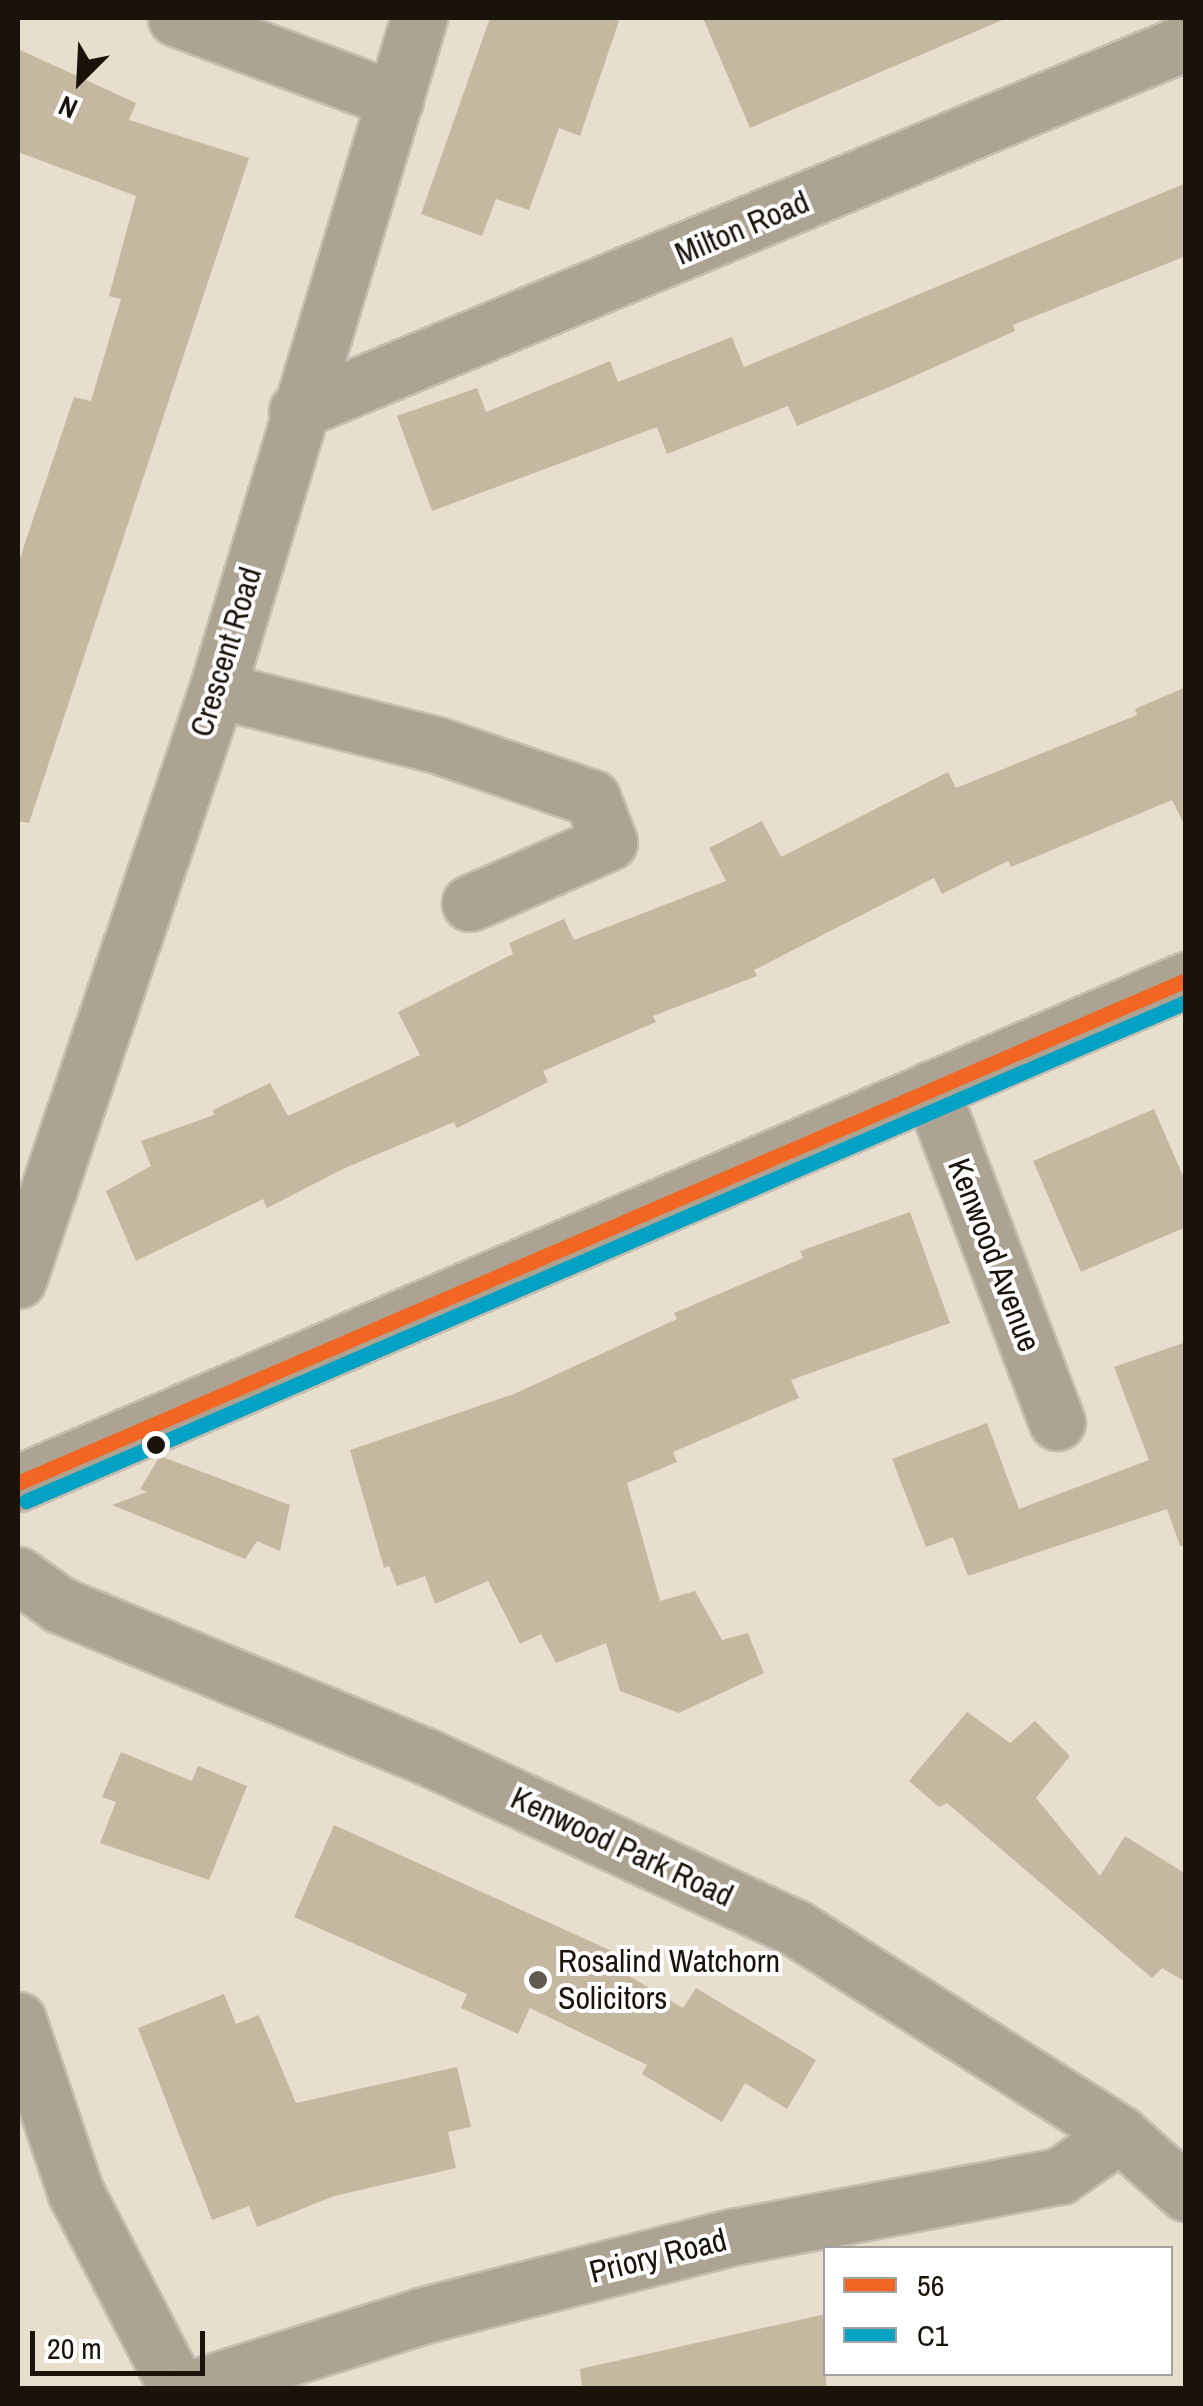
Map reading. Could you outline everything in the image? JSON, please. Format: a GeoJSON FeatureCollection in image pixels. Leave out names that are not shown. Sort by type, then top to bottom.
{"type":"FeatureCollection","features":[{"type":"Feature","properties":{"kind":"street"},"geometry":{"type":"LineString","coordinates":[[176,18],[395,100]]}},
{"type":"Feature","properties":{"kind":"street","name":"Crescent Road"},"geometry":{"type":"LineString","coordinates":[[18,1280],[217,690],[296,411],[419,18]]}},
{"type":"Feature","properties":{"kind":"street","name":"Milton Road"},"geometry":{"type":"LineString","coordinates":[[296,411],[1186,42]]}},
{"type":"Feature","properties":{"kind":"street"},"geometry":{"type":"LineString","coordinates":[[217,690],[438,745],[592,798],[609,842],[470,902]]}},
{"type":"Feature","properties":{"kind":"street"},"geometry":{"type":"LineString","coordinates":[[18,1483],[1186,980]]}},
{"type":"Feature","properties":{"kind":"street","name":"Kenwood Avenue"},"geometry":{"type":"LineString","coordinates":[[930,1089],[1057,1422]]}},
{"type":"Feature","properties":{"kind":"street","name":"Kenwood Park Road"},"geometry":{"type":"LineString","coordinates":[[18,1575],[60,1605],[427,1757],[794,1928],[1120,2134],[1186,2193]]}},
{"type":"Feature","properties":{"kind":"street"},"geometry":{"type":"LineString","coordinates":[[18,2020],[76,2193],[177,2388]]}},
{"type":"Feature","properties":{"kind":"street","name":"Priory Road"},"geometry":{"type":"LineString","coordinates":[[193,2388],[424,2314],[713,2242],[1060,2176],[1120,2134]]}},
{"type":"Feature","properties":{"kind":"building"},"geometry":{"type":"Polygon","coordinates":[[[490,18],[620,18],[580,136],[559,128],[529,210],[496,199],[482,236],[421,214],[490,18]]]}},
{"type":"Feature","properties":{"kind":"building"},"geometry":{"type":"Polygon","coordinates":[[[703,18],[1007,18],[750,128],[703,18]]]}},
{"type":"Feature","properties":{"kind":"building"},"geometry":{"type":"Polygon","coordinates":[[[18,49],[136,103],[129,120],[249,158],[29,823],[18,821],[18,564],[74,397],[91,401],[121,299],[109,296],[136,196],[18,152],[18,49]]]}},
{"type":"Feature","properties":{"kind":"building"},"geometry":{"type":"Polygon","coordinates":[[[1186,183],[1186,256],[1013,325],[1015,331],[797,426],[788,406],[667,454],[657,427],[432,511],[397,416],[477,388],[486,412],[610,361],[618,382],[732,337],[744,367],[1186,183]]]}},
{"type":"Feature","properties":{"kind":"building"},"geometry":{"type":"Polygon","coordinates":[[[1186,687],[1186,828],[1172,800],[1011,867],[1008,861],[942,894],[934,878],[754,970],[757,976],[653,1016],[656,1022],[543,1071],[548,1082],[457,1128],[454,1122],[345,1168],[267,1208],[263,1199],[136,1261],[106,1191],[151,1166],[141,1141],[214,1115],[213,1110],[270,1083],[288,1116],[420,1055],[398,1012],[513,954],[509,943],[564,919],[574,940],[726,881],[709,848],[762,821],[781,857],[948,772],[956,788],[1137,715],[1135,709],[1186,687]]]}},
{"type":"Feature","properties":{"kind":"building"},"geometry":{"type":"Polygon","coordinates":[[[1154,1109],[1186,1183],[1186,1227],[1081,1272],[1033,1161],[1154,1109]]]}},
{"type":"Feature","properties":{"kind":"building"},"geometry":{"type":"Polygon","coordinates":[[[910,1212],[950,1323],[791,1380],[799,1398],[673,1452],[677,1462],[627,1483],[660,1601],[695,1591],[722,1640],[748,1633],[764,1673],[679,1713],[620,1691],[606,1643],[556,1663],[541,1634],[520,1644],[488,1581],[435,1604],[425,1576],[397,1586],[389,1566],[384,1568],[350,1450],[514,1394],[677,1319],[674,1313],[803,1258],[800,1251],[910,1212]]]}},
{"type":"Feature","properties":{"kind":"building"},"geometry":{"type":"Polygon","coordinates":[[[1186,1342],[1186,1545],[1180,1546],[1167,1509],[968,1576],[953,1537],[926,1547],[892,1459],[987,1423],[1019,1509],[1149,1460],[1114,1367],[1186,1342]]]}},
{"type":"Feature","properties":{"kind":"building"},"geometry":{"type":"Polygon","coordinates":[[[160,1456],[290,1505],[280,1551],[257,1541],[245,1559],[112,1505],[147,1492],[140,1489],[160,1456]]]}},
{"type":"Feature","properties":{"kind":"building"},"geometry":{"type":"Polygon","coordinates":[[[967,1712],[1010,1743],[1035,1721],[1070,1756],[1036,1798],[1100,1876],[1125,1836],[1186,1874],[1186,1982],[1162,1968],[1152,1978],[947,1803],[939,1807],[909,1781],[967,1712]]]}},
{"type":"Feature","properties":{"kind":"building"},"geometry":{"type":"Polygon","coordinates":[[[121,1752],[192,1781],[198,1766],[247,1786],[209,1880],[100,1843],[116,1802],[102,1797],[121,1752]]]}},
{"type":"Feature","properties":{"kind":"building"},"geometry":{"type":"Polygon","coordinates":[[[334,1825],[614,1952],[609,1964],[683,2008],[696,1988],[816,2060],[787,2109],[745,2083],[722,2122],[642,2074],[647,2065],[530,2008],[518,2034],[461,2008],[467,1994],[294,1917],[334,1825]]]}},
{"type":"Feature","properties":{"kind":"building"},"geometry":{"type":"Polygon","coordinates":[[[224,1994],[236,2024],[259,2015],[296,2103],[457,2067],[471,2127],[448,2132],[456,2168],[334,2196],[257,2227],[249,2206],[212,2220],[138,2028],[224,1994]]]}},
{"type":"Feature","properties":{"kind":"building"},"geometry":{"type":"Polygon","coordinates":[[[823,2315],[826,2388],[582,2388],[580,2369],[823,2315]]]}},
{"type":"Feature","properties":{"kind":"transit line","name":"56"},"geometry":{"type":"LineString","coordinates":[[18,1483],[1186,980]]}},
{"type":"Feature","properties":{"kind":"transit line","name":"C1"},"geometry":{"type":"LineString","coordinates":[[26,1501],[1186,1002]]}},
{"type":"Feature","properties":{"kind":"place","name":"Rosalind Watchorn Solicitors"},"geometry":{"type":"Point","coordinates":[538,1980]}}]}
